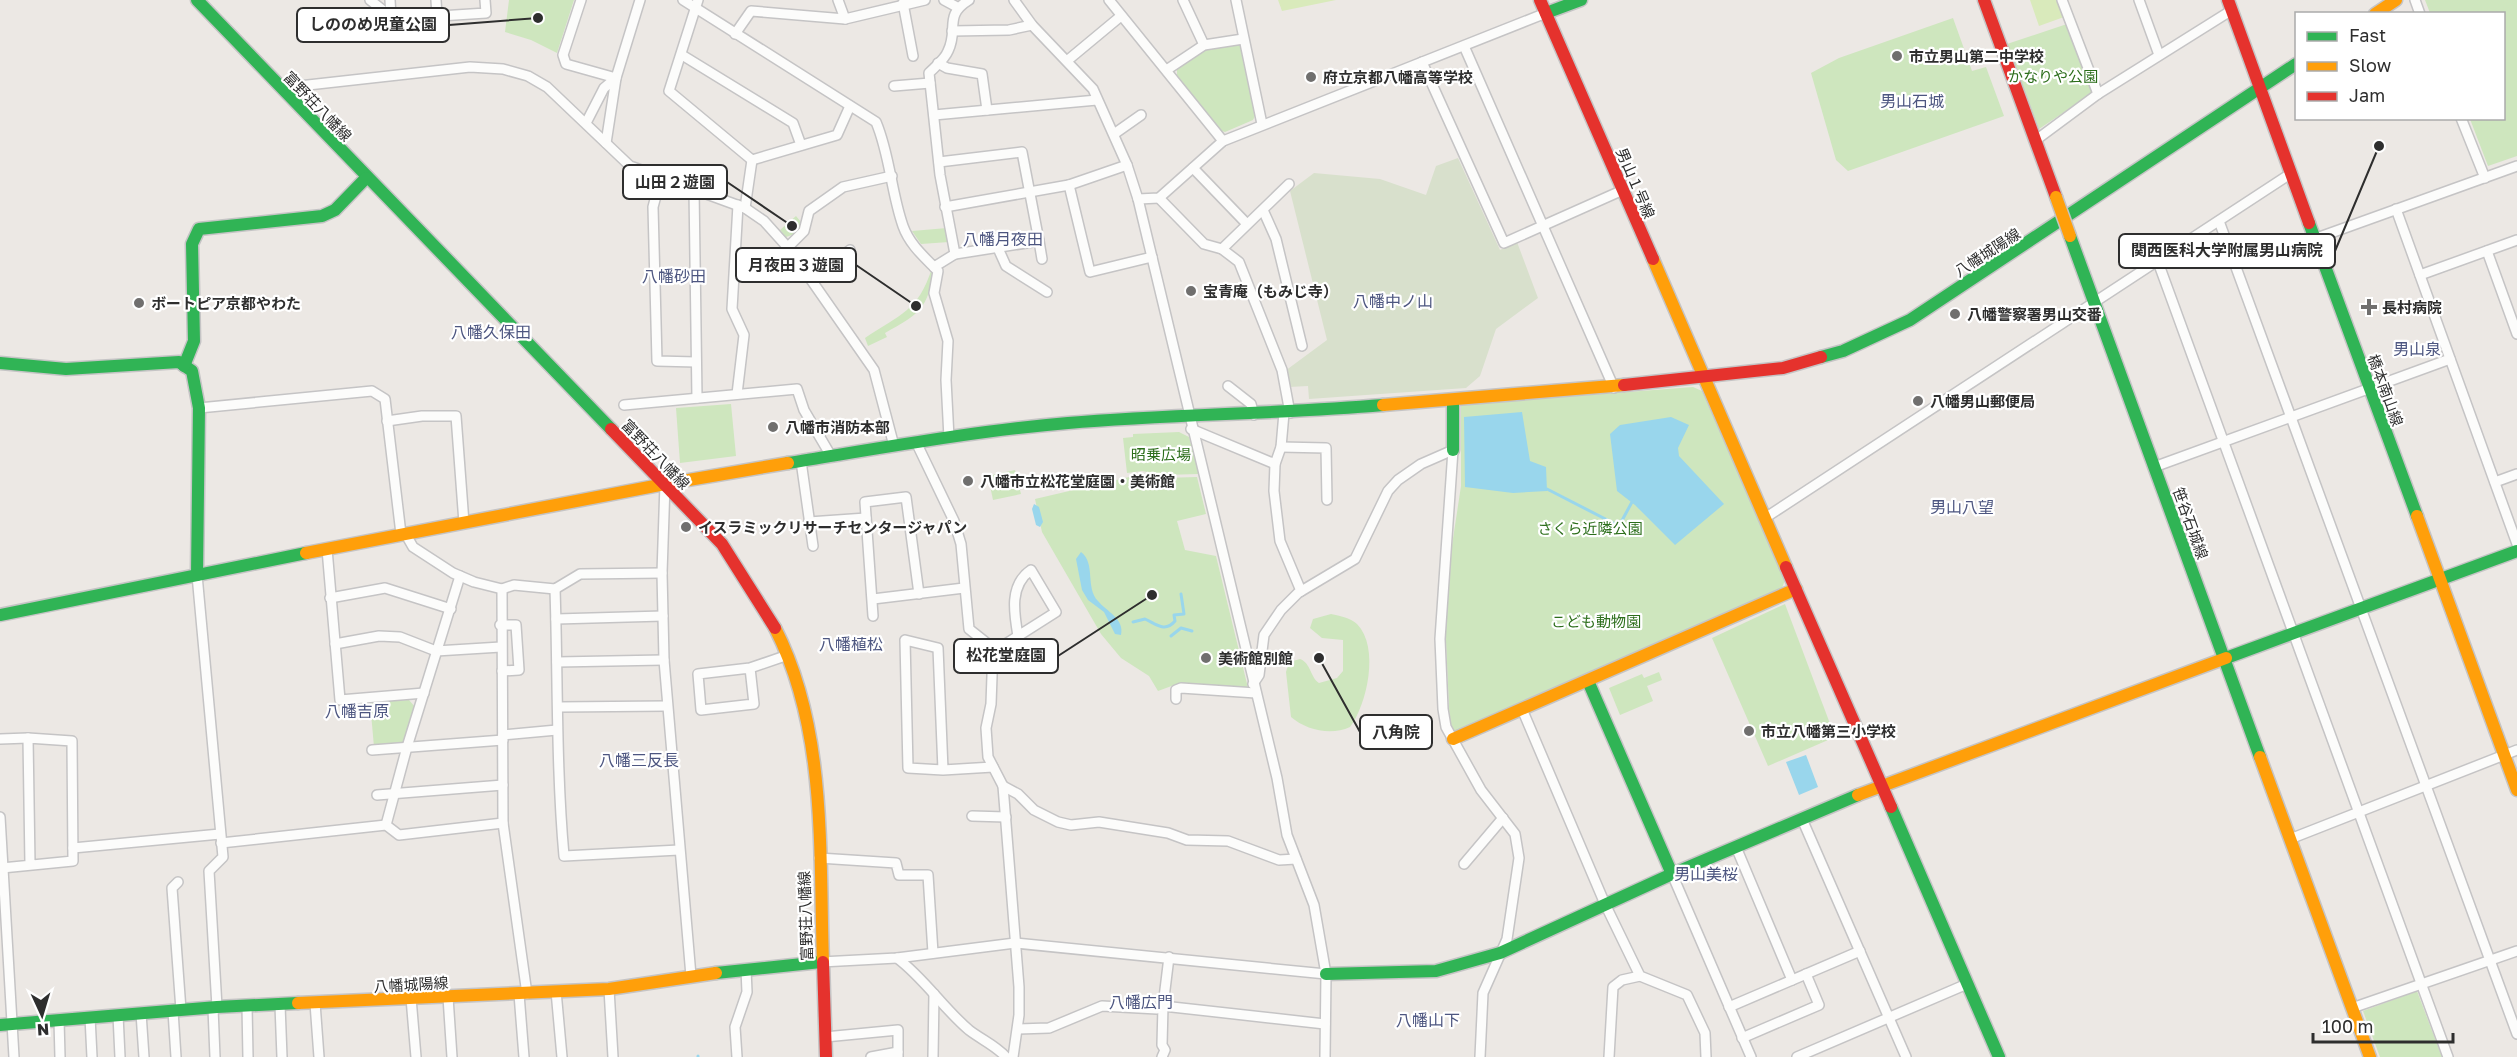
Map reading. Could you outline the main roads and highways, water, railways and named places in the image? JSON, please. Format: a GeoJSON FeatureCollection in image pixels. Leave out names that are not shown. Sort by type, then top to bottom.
{"type":"FeatureCollection","features":[{"type":"Feature","properties":{"kind":"water"},"geometry":{"type":"Polygon","coordinates":[[[1522,412],[1530,461],[1546,467],[1547,491],[1513,493],[1465,487],[1464,417],[1522,412]]]}},
{"type":"Feature","properties":{"kind":"water"},"geometry":{"type":"Polygon","coordinates":[[[1671,417],[1689,425],[1678,448],[1679,456],[1724,504],[1675,545],[1635,505],[1617,491],[1610,434],[1620,425],[1671,417]]]}},
{"type":"Feature","properties":{"kind":"water"},"geometry":{"type":"Polygon","coordinates":[[[1034,504],[1039,507],[1043,522],[1040,527],[1036,525],[1032,509],[1034,504]]]}},
{"type":"Feature","properties":{"kind":"water"},"geometry":{"type":"Polygon","coordinates":[[[1081,552],[1088,562],[1094,596],[1118,620],[1121,635],[1115,634],[1104,612],[1088,600],[1082,590],[1076,559],[1081,552]]]}},
{"type":"Feature","properties":{"kind":"water"},"geometry":{"type":"Polygon","coordinates":[[[1806,755],[1818,787],[1799,795],[1786,762],[1806,755]]]}},
{"type":"Feature","properties":{"kind":"waterway"},"geometry":{"type":"LineString","coordinates":[[1547,489],[1619,526],[1632,502]]}},
{"type":"Feature","properties":{"kind":"waterway"},"geometry":{"type":"LineString","coordinates":[[1133,622],[1145,619],[1164,627],[1171,625],[1175,621],[1174,615],[1184,614],[1181,594]]}},
{"type":"Feature","properties":{"kind":"waterway"},"geometry":{"type":"LineString","coordinates":[[1171,636],[1181,628],[1192,631]]}},
{"type":"Feature","properties":{"kind":"place","name":"しののめ児童公園"},"geometry":{"type":"Point","coordinates":[538,18]}},
{"type":"Feature","properties":{"kind":"place","name":"市立男山第二中学校"},"geometry":{"type":"Point","coordinates":[1897,56]}},
{"type":"Feature","properties":{"kind":"place","name":"府立京都八幡高等学校"},"geometry":{"type":"Point","coordinates":[1311,77]}},
{"type":"Feature","properties":{"kind":"place","name":"関西医科大学附属男山病院"},"geometry":{"type":"Point","coordinates":[2379,146]}},
{"type":"Feature","properties":{"kind":"place","name":"山田２遊園"},"geometry":{"type":"Point","coordinates":[792,226]}},
{"type":"Feature","properties":{"kind":"place","name":"宝青庵（もみじ寺）"},"geometry":{"type":"Point","coordinates":[1191,291]}},
{"type":"Feature","properties":{"kind":"place","name":"ボートピア京都やわた"},"geometry":{"type":"Point","coordinates":[139,303]}},
{"type":"Feature","properties":{"kind":"place","name":"月夜田３遊園"},"geometry":{"type":"Point","coordinates":[916,306]}},
{"type":"Feature","properties":{"kind":"place","name":"長村病院"},"geometry":{"type":"Point","coordinates":[2369,307]}},
{"type":"Feature","properties":{"kind":"place","name":"八幡警察署男山交番"},"geometry":{"type":"Point","coordinates":[1955,314]}},
{"type":"Feature","properties":{"kind":"place","name":"八幡男山郵便局"},"geometry":{"type":"Point","coordinates":[1918,401]}},
{"type":"Feature","properties":{"kind":"place","name":"八幡市消防本部"},"geometry":{"type":"Point","coordinates":[773,427]}},
{"type":"Feature","properties":{"kind":"place","name":"八幡市立松花堂庭園・美術館"},"geometry":{"type":"Point","coordinates":[968,481]}},
{"type":"Feature","properties":{"kind":"place","name":"イスラミックリサーチセンタージャパン"},"geometry":{"type":"Point","coordinates":[686,527]}},
{"type":"Feature","properties":{"kind":"place","name":"松花堂庭園"},"geometry":{"type":"Point","coordinates":[1152,595]}},
{"type":"Feature","properties":{"kind":"place","name":"美術館別館"},"geometry":{"type":"Point","coordinates":[1206,658]}},
{"type":"Feature","properties":{"kind":"place","name":"八角院"},"geometry":{"type":"Point","coordinates":[1319,658]}},
{"type":"Feature","properties":{"kind":"place","name":"市立八幡第三小学校"},"geometry":{"type":"Point","coordinates":[1749,731]}},
{"type":"Feature","properties":{"kind":"district","name":"男山石城"},"geometry":{"type":"Point","coordinates":[1912,101]}},
{"type":"Feature","properties":{"kind":"district","name":"八幡月夜田"},"geometry":{"type":"Point","coordinates":[1003,239]}},
{"type":"Feature","properties":{"kind":"district","name":"八幡砂田"},"geometry":{"type":"Point","coordinates":[674,276]}},
{"type":"Feature","properties":{"kind":"district","name":"八幡中ノ山"},"geometry":{"type":"Point","coordinates":[1393,301]}},
{"type":"Feature","properties":{"kind":"district","name":"八幡久保田"},"geometry":{"type":"Point","coordinates":[491,332]}},
{"type":"Feature","properties":{"kind":"district","name":"男山泉"},"geometry":{"type":"Point","coordinates":[2417,349]}},
{"type":"Feature","properties":{"kind":"district","name":"男山八望"},"geometry":{"type":"Point","coordinates":[1962,507]}},
{"type":"Feature","properties":{"kind":"district","name":"八幡植松"},"geometry":{"type":"Point","coordinates":[851,644]}},
{"type":"Feature","properties":{"kind":"district","name":"八幡吉原"},"geometry":{"type":"Point","coordinates":[357,711]}},
{"type":"Feature","properties":{"kind":"district","name":"八幡三反長"},"geometry":{"type":"Point","coordinates":[639,760]}},
{"type":"Feature","properties":{"kind":"district","name":"男山美桜"},"geometry":{"type":"Point","coordinates":[1706,874]}},
{"type":"Feature","properties":{"kind":"district","name":"八幡広門"},"geometry":{"type":"Point","coordinates":[1141,1002]}},
{"type":"Feature","properties":{"kind":"district","name":"八幡山下"},"geometry":{"type":"Point","coordinates":[1428,1020]}},
{"type":"Feature","properties":{"kind":"park label","name":"かなりや公園"},"geometry":{"type":"Point","coordinates":[2053,76]}},
{"type":"Feature","properties":{"kind":"park label","name":"昭乗広場"},"geometry":{"type":"Point","coordinates":[1161,454]}},
{"type":"Feature","properties":{"kind":"park label","name":"さくら近隣公園"},"geometry":{"type":"Point","coordinates":[1590,528]}},
{"type":"Feature","properties":{"kind":"park label","name":"こども動物園"},"geometry":{"type":"Point","coordinates":[1596,621]}}]}
